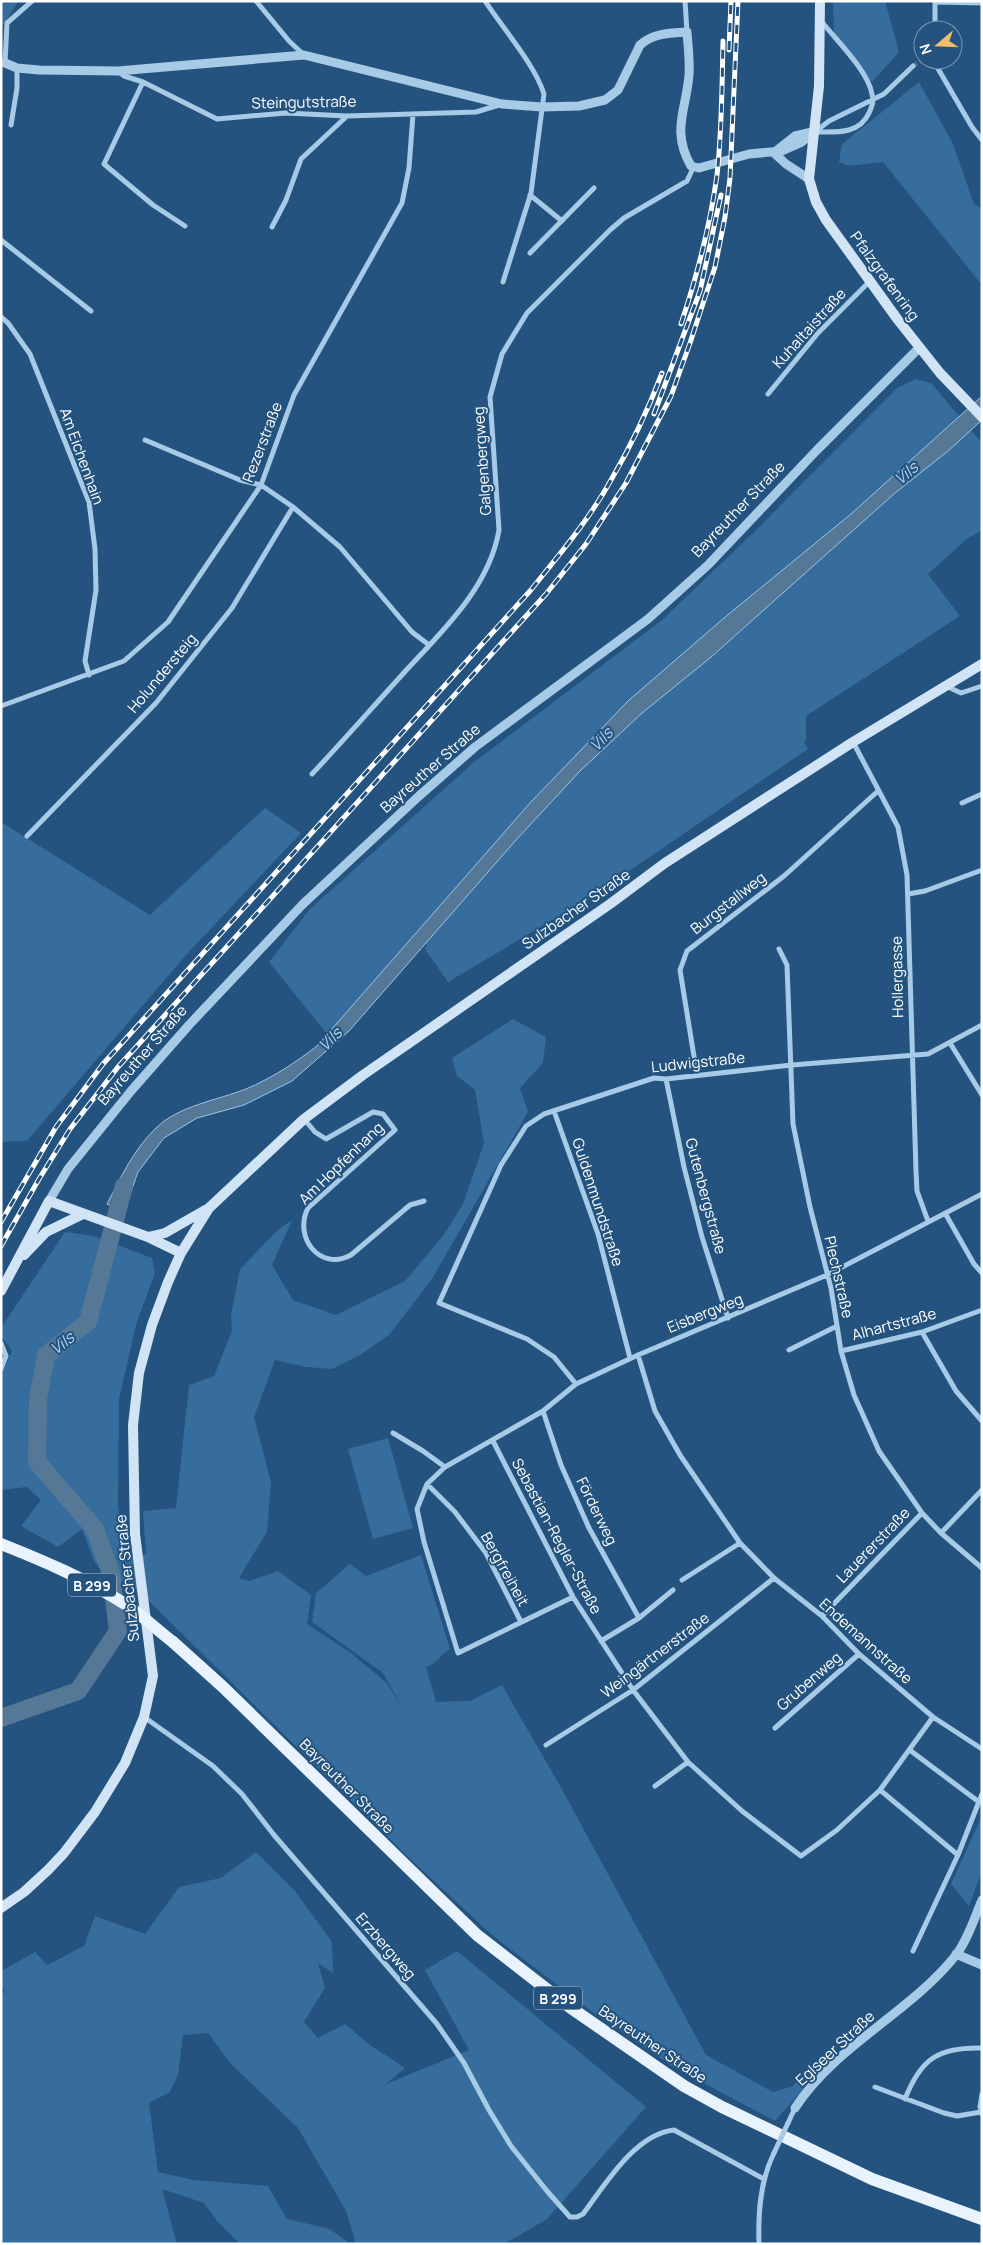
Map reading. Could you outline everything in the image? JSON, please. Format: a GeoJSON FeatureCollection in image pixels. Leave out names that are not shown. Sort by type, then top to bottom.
{"type":"FeatureCollection","features":[{"type":"Feature","properties":{"kind":"main road","name":"Pfalzgrafenring"},"geometry":{"type":"LineString","coordinates":[[820,1],[821,56],[809,179],[816,202],[826,220],[919,348],[982,417]]}},
{"type":"Feature","properties":{"kind":"main road","name":"Sulzbacher Straße"},"geometry":{"type":"LineString","coordinates":[[148,1237],[166,1233],[209,1208],[304,1119],[364,1075],[610,904],[665,863],[853,742],[982,664]]}},
{"type":"Feature","properties":{"kind":"main road"},"geometry":{"type":"LineString","coordinates":[[49,1201],[148,1237],[181,1253]]}},
{"type":"Feature","properties":{"kind":"main road","name":"Bayreuther Straße"},"geometry":{"type":"LineString","coordinates":[[1,1291],[49,1201]]}},
{"type":"Feature","properties":{"kind":"main road","name":"Sulzbacher Straße"},"geometry":{"type":"LineString","coordinates":[[1,1908],[24,1892],[48,1870],[64,1853],[90,1819],[112,1788],[144,1717],[153,1676],[135,1534],[133,1425],[139,1373],[152,1325],[181,1253],[209,1208]]}},
{"type":"Feature","properties":{"kind":"main road","name":"Bayreuther Straße"},"geometry":{"type":"LineString","coordinates":[[16,1262],[46,1232],[83,1214]]}},
{"type":"Feature","properties":{"kind":"main road","name":"Bayreuther Straße"},"geometry":{"type":"LineString","coordinates":[[1,1544],[77,1576],[100,1589],[126,1605],[173,1642],[477,1935],[571,2008],[684,2086],[722,2107],[872,2179],[982,2219]]}},
{"type":"Feature","properties":{"kind":"street","name":"Steingutstraße"},"geometry":{"type":"LineString","coordinates":[[32,1],[23,4],[7,23],[2,61],[17,68],[118,71],[304,55],[502,104],[542,107],[579,106],[605,100],[618,90],[640,45],[646,40],[666,34],[687,32]]}},
{"type":"Feature","properties":{"kind":"street"},"geometry":{"type":"LineString","coordinates":[[256,1],[289,41],[304,55]]}},
{"type":"Feature","properties":{"kind":"street"},"geometry":{"type":"LineString","coordinates":[[484,1],[541,85],[544,94],[530,195],[503,282]]}},
{"type":"Feature","properties":{"kind":"street"},"geometry":{"type":"LineString","coordinates":[[685,1],[689,76],[680,120],[680,138],[685,154],[694,166],[699,168],[749,154],[774,153],[795,136],[815,132],[840,132],[858,126],[866,118],[873,99],[866,80],[821,22]]}},
{"type":"Feature","properties":{"kind":"street"},"geometry":{"type":"LineString","coordinates":[[935,20],[936,2],[982,4]]}},
{"type":"Feature","properties":{"kind":"street"},"geometry":{"type":"LineString","coordinates":[[815,132],[829,122],[884,94],[912,67]]}},
{"type":"Feature","properties":{"kind":"street"},"geometry":{"type":"LineString","coordinates":[[11,125],[17,88],[17,68]]}},
{"type":"Feature","properties":{"kind":"street"},"geometry":{"type":"LineString","coordinates":[[940,70],[972,127],[982,140]]}},
{"type":"Feature","properties":{"kind":"street","name":"Steingutstraße"},"geometry":{"type":"LineString","coordinates":[[118,71],[124,76],[143,82],[216,119],[286,113],[346,116],[476,112],[502,104]]}},
{"type":"Feature","properties":{"kind":"street"},"geometry":{"type":"LineString","coordinates":[[143,82],[104,164],[152,205],[185,226]]}},
{"type":"Feature","properties":{"kind":"street","name":"Rezerstraße"},"geometry":{"type":"LineString","coordinates":[[1,706],[124,661],[168,622],[262,485],[294,395],[402,203],[409,168],[414,114]]}},
{"type":"Feature","properties":{"kind":"street"},"geometry":{"type":"LineString","coordinates":[[272,227],[286,200],[301,159],[346,116]]}},
{"type":"Feature","properties":{"kind":"street"},"geometry":{"type":"LineString","coordinates":[[774,153],[786,164],[809,179]]}},
{"type":"Feature","properties":{"kind":"street","name":"Galgenbergweg"},"geometry":{"type":"LineString","coordinates":[[312,774],[454,618],[484,574],[496,549],[499,530],[499,499],[490,397],[502,354],[527,313],[610,230],[624,218],[687,181],[694,166]]}},
{"type":"Feature","properties":{"kind":"street"},"geometry":{"type":"LineString","coordinates":[[530,253],[594,188]]}},
{"type":"Feature","properties":{"kind":"street"},"geometry":{"type":"LineString","coordinates":[[530,195],[562,221]]}},
{"type":"Feature","properties":{"kind":"street"},"geometry":{"type":"LineString","coordinates":[[1,240],[91,311]]}},
{"type":"Feature","properties":{"kind":"street","name":"Kuhaltaistraße"},"geometry":{"type":"LineString","coordinates":[[768,394],[818,333],[870,280]]}},
{"type":"Feature","properties":{"kind":"street","name":"Am Eichenhain"},"geometry":{"type":"LineString","coordinates":[[1,317],[8,323],[30,354],[89,502],[96,549],[96,590],[84,661],[89,675]]}},
{"type":"Feature","properties":{"kind":"street","name":"Bayreuther Straße"},"geometry":{"type":"LineString","coordinates":[[49,1201],[68,1169],[131,1091],[189,1024],[303,904],[419,796],[475,748],[648,619],[708,565],[919,348]]}},
{"type":"Feature","properties":{"kind":"street"},"geometry":{"type":"LineString","coordinates":[[146,440],[240,480],[262,485],[293,507],[340,546],[412,632],[429,645]]}},
{"type":"Feature","properties":{"kind":"street","name":"Holundersteig"},"geometry":{"type":"LineString","coordinates":[[27,836],[156,703],[180,674],[232,608],[293,507]]}},
{"type":"Feature","properties":{"kind":"street"},"geometry":{"type":"LineString","coordinates":[[946,686],[961,693],[982,686]]}},
{"type":"Feature","properties":{"kind":"street","name":"Hollergasse"},"geometry":{"type":"LineString","coordinates":[[853,742],[898,827],[907,874],[917,1191],[928,1221]]}},
{"type":"Feature","properties":{"kind":"street","name":"Burgstallweg"},"geometry":{"type":"LineString","coordinates":[[697,1075],[680,970],[687,951],[784,876],[878,790]]}},
{"type":"Feature","properties":{"kind":"street"},"geometry":{"type":"LineString","coordinates":[[962,802],[982,794]]}},
{"type":"Feature","properties":{"kind":"street"},"geometry":{"type":"LineString","coordinates":[[908,894],[925,891],[982,870]]}},
{"type":"Feature","properties":{"kind":"street","name":"Plechstraße"},"geometry":{"type":"LineString","coordinates":[[779,949],[787,965],[793,1124],[827,1275],[840,1350],[854,1395],[879,1451],[922,1513],[941,1534],[982,1568]]}},
{"type":"Feature","properties":{"kind":"street","name":"Ludwigstraße"},"geometry":{"type":"LineString","coordinates":[[576,1384],[554,1357],[528,1339],[439,1303],[501,1165],[526,1126],[544,1114],[654,1078],[666,1079],[792,1065],[928,1054],[982,1025]]}},
{"type":"Feature","properties":{"kind":"street"},"geometry":{"type":"LineString","coordinates":[[950,1043],[982,1095]]}},
{"type":"Feature","properties":{"kind":"street","name":"Gutenbergstraße"},"geometry":{"type":"LineString","coordinates":[[666,1079],[693,1202],[728,1318]]}},
{"type":"Feature","properties":{"kind":"street","name":"Guldenmundstraße"},"geometry":{"type":"LineString","coordinates":[[554,1111],[598,1234],[630,1358]]}},
{"type":"Feature","properties":{"kind":"street","name":"Am Hopfenhang"},"geometry":{"type":"LineString","coordinates":[[304,1119],[315,1132],[326,1138],[334,1136],[373,1112],[383,1114],[395,1130],[308,1208],[303,1223],[304,1232],[307,1242],[313,1251],[323,1258],[344,1259],[410,1205],[424,1201]]}},
{"type":"Feature","properties":{"kind":"street","name":"Eisbergweg"},"geometry":{"type":"LineString","coordinates":[[521,1622],[458,1653],[424,1542],[417,1508],[427,1484],[445,1468],[543,1410],[576,1384],[630,1358],[827,1275],[982,1194]]}},
{"type":"Feature","properties":{"kind":"street"},"geometry":{"type":"LineString","coordinates":[[945,1212],[974,1264],[982,1273]]}},
{"type":"Feature","properties":{"kind":"street","name":"Alhartstraße"},"geometry":{"type":"LineString","coordinates":[[840,1350],[922,1332],[982,1310]]}},
{"type":"Feature","properties":{"kind":"street"},"geometry":{"type":"LineString","coordinates":[[789,1350],[837,1326]]}},
{"type":"Feature","properties":{"kind":"street"},"geometry":{"type":"LineString","coordinates":[[922,1332],[956,1391],[982,1421]]}},
{"type":"Feature","properties":{"kind":"street"},"geometry":{"type":"LineString","coordinates":[[1,1343],[6,1356],[1,1369]]}},
{"type":"Feature","properties":{"kind":"street","name":"Endemannstraße"},"geometry":{"type":"LineString","coordinates":[[638,1355],[655,1411],[680,1456],[740,1543],[774,1578],[822,1616],[859,1654],[933,1717],[982,1749]]}},
{"type":"Feature","properties":{"kind":"street","name":"Förderweg"},"geometry":{"type":"LineString","coordinates":[[543,1410],[561,1465],[589,1528],[639,1618]]}},
{"type":"Feature","properties":{"kind":"street"},"geometry":{"type":"LineString","coordinates":[[393,1433],[423,1450],[445,1468]]}},
{"type":"Feature","properties":{"kind":"street","name":"Sebastian-Regler-Straße"},"geometry":{"type":"LineString","coordinates":[[493,1441],[573,1597],[633,1690],[688,1762],[742,1811],[802,1856],[837,1830],[880,1790]]}},
{"type":"Feature","properties":{"kind":"street","name":"Bergfreiheit"},"geometry":{"type":"LineString","coordinates":[[427,1484],[455,1512],[486,1553],[521,1622]]}},
{"type":"Feature","properties":{"kind":"street"},"geometry":{"type":"LineString","coordinates":[[941,1534],[982,1490]]}},
{"type":"Feature","properties":{"kind":"street","name":"Lauererstraße"},"geometry":{"type":"LineString","coordinates":[[822,1616],[922,1513]]}},
{"type":"Feature","properties":{"kind":"street"},"geometry":{"type":"LineString","coordinates":[[682,1580],[740,1543]]}},
{"type":"Feature","properties":{"kind":"street","name":"Weingärtnerstraße"},"geometry":{"type":"LineString","coordinates":[[546,1745],[633,1690],[774,1578]]}},
{"type":"Feature","properties":{"kind":"street"},"geometry":{"type":"LineString","coordinates":[[601,1642],[639,1618],[673,1590]]}},
{"type":"Feature","properties":{"kind":"street"},"geometry":{"type":"LineString","coordinates":[[521,1622],[573,1597]]}},
{"type":"Feature","properties":{"kind":"street","name":"Grubenweg"},"geometry":{"type":"LineString","coordinates":[[775,1728],[859,1654]]}},
{"type":"Feature","properties":{"kind":"street","name":"Erzbergweg"},"geometry":{"type":"LineString","coordinates":[[144,1717],[213,1766],[242,1794],[274,1835],[437,2024],[464,2062],[489,2110],[511,2146],[570,2217],[577,2217],[583,2214],[627,2158],[644,2142],[662,2131],[674,2130],[764,2179]]}},
{"type":"Feature","properties":{"kind":"street"},"geometry":{"type":"LineString","coordinates":[[933,1717],[911,1750],[880,1790],[958,1855]]}},
{"type":"Feature","properties":{"kind":"street"},"geometry":{"type":"LineString","coordinates":[[911,1750],[979,1802]]}},
{"type":"Feature","properties":{"kind":"street"},"geometry":{"type":"LineString","coordinates":[[655,1786],[688,1762]]}},
{"type":"Feature","properties":{"kind":"street"},"geometry":{"type":"LineString","coordinates":[[913,1951],[958,1855],[982,1794]]}},
{"type":"Feature","properties":{"kind":"street","name":"Eglseer Straße"},"geometry":{"type":"LineString","coordinates":[[759,2244],[758,2216],[764,2179],[795,2108],[836,2062],[933,1979],[956,1954],[968,1935],[982,1900]]}},
{"type":"Feature","properties":{"kind":"street"},"geometry":{"type":"LineString","coordinates":[[956,1954],[982,1965]]}},
{"type":"Feature","properties":{"kind":"street"},"geometry":{"type":"LineString","coordinates":[[905,2099],[911,2083],[920,2068],[933,2058],[947,2050],[959,2047],[982,2048]]}},
{"type":"Feature","properties":{"kind":"street"},"geometry":{"type":"LineString","coordinates":[[875,2088],[957,2116],[982,2113],[980,2107],[982,2094]]}},
{"type":"Feature","properties":{"kind":"shaded area"},"geometry":{"type":"Polygon","coordinates":[[[1,1],[18,2],[1,28],[1,1]]]}},
{"type":"Feature","properties":{"kind":"shaded area"},"geometry":{"type":"Polygon","coordinates":[[[833,1],[885,1],[899,52],[872,82],[834,33],[833,1]]]}},
{"type":"Feature","properties":{"kind":"shaded area"},"geometry":{"type":"Polygon","coordinates":[[[919,82],[953,144],[974,204],[982,209],[982,285],[883,162],[848,166],[839,162],[842,144],[919,82]]]}},
{"type":"Feature","properties":{"kind":"shaded area"},"geometry":{"type":"Polygon","coordinates":[[[916,379],[931,383],[982,443],[982,530],[967,539],[928,574],[960,616],[806,716],[806,740],[804,742],[808,749],[591,897],[448,982],[425,949],[427,945],[420,935],[331,1039],[269,962],[310,909],[473,763],[662,620],[752,534],[897,388],[916,379]]]}},
{"type":"Feature","properties":{"kind":"shaded area"},"geometry":{"type":"Polygon","coordinates":[[[265,808],[301,833],[186,955],[27,1141],[1,1142],[1,822],[150,915],[265,808]]]}},
{"type":"Feature","properties":{"kind":"shaded area"},"geometry":{"type":"Polygon","coordinates":[[[513,1019],[546,1037],[543,1063],[520,1088],[528,1112],[432,1279],[389,1335],[360,1355],[332,1369],[306,1367],[275,1360],[254,1417],[271,1482],[267,1532],[239,1578],[249,1581],[278,1571],[311,1595],[307,1624],[351,1653],[387,1683],[404,1711],[383,1673],[312,1622],[316,1593],[350,1564],[366,1576],[421,1555],[450,1649],[433,1664],[426,1667],[436,1702],[470,1701],[502,1685],[563,1791],[706,2055],[773,2092],[793,2086],[805,2070],[828,2061],[775,2121],[672,2066],[598,2016],[492,1935],[406,1855],[148,1600],[95,1563],[82,1529],[58,1547],[21,1526],[41,1500],[27,1487],[1,1490],[1,1376],[12,1351],[1,1336],[1,1328],[65,1232],[94,1236],[152,1258],[155,1273],[136,1325],[119,1399],[118,1506],[125,1559],[146,1554],[143,1511],[176,1508],[189,1385],[214,1376],[232,1331],[231,1315],[240,1269],[278,1230],[292,1220],[272,1265],[293,1300],[336,1315],[405,1281],[443,1236],[463,1204],[484,1143],[475,1090],[457,1076],[452,1058],[513,1019]]]}},
{"type":"Feature","properties":{"kind":"shaded area"},"geometry":{"type":"Polygon","coordinates":[[[388,1438],[413,1528],[373,1539],[348,1449],[388,1438]]]}},
{"type":"Feature","properties":{"kind":"shaded area"},"geometry":{"type":"Polygon","coordinates":[[[982,1816],[982,1871],[969,1906],[951,1884],[982,1816]]]}},
{"type":"Feature","properties":{"kind":"shaded area"},"geometry":{"type":"Polygon","coordinates":[[[256,1852],[295,1891],[332,1942],[333,1973],[318,1963],[325,1988],[304,2022],[318,2038],[345,2024],[370,2045],[405,2068],[386,2084],[469,2050],[425,1970],[457,1951],[646,2107],[547,2219],[504,2244],[356,2244],[346,2211],[298,2128],[231,2064],[208,2033],[183,2035],[178,2075],[170,2092],[149,2103],[158,2172],[193,2180],[268,2186],[287,2219],[330,2229],[350,2244],[240,2244],[218,2222],[204,2203],[162,2189],[177,2244],[1,2244],[1,1994],[5,1992],[1,1985],[1,1971],[35,1952],[47,1965],[84,1946],[95,1916],[145,1934],[179,1887],[221,1878],[256,1852]]]}},
{"type":"Feature","properties":{"kind":"water"},"geometry":{"type":"Polygon","coordinates":[[[982,396],[982,420],[948,451],[895,493],[710,658],[642,713],[580,771],[516,840],[349,1031],[292,1081],[244,1105],[197,1118],[164,1138],[138,1172],[124,1211],[107,1204],[141,1145],[165,1120],[199,1104],[256,1085],[283,1070],[317,1046],[530,803],[628,701],[724,618],[851,514],[982,396]]]}},
{"type":"Feature","properties":{"kind":"waterway","name":"Vils"},"geometry":{"type":"LineString","coordinates":[[1,1718],[78,1691],[118,1631],[111,1574],[95,1529],[37,1462],[38,1399],[46,1355],[88,1322],[124,1186]]}},
{"type":"Feature","properties":{"kind":"railway"},"geometry":{"type":"LineString","coordinates":[[729,50],[731,1]]}},
{"type":"Feature","properties":{"kind":"railway"},"geometry":{"type":"LineString","coordinates":[[1,1246],[70,1129],[118,1067],[546,594],[586,544],[626,483],[671,396],[715,267],[725,217],[730,178],[738,1]]}},
{"type":"Feature","properties":{"kind":"railway"},"geometry":{"type":"LineString","coordinates":[[681,324],[702,251],[717,175],[721,125],[723,41]]}},
{"type":"Feature","properties":{"kind":"railway"},"geometry":{"type":"LineString","coordinates":[[654,414],[700,291],[721,195]]}},
{"type":"Feature","properties":{"kind":"railway"},"geometry":{"type":"LineString","coordinates":[[1,1222],[56,1127],[103,1064],[530,591],[562,551],[593,509],[618,467],[639,428],[662,373]]}}]}
